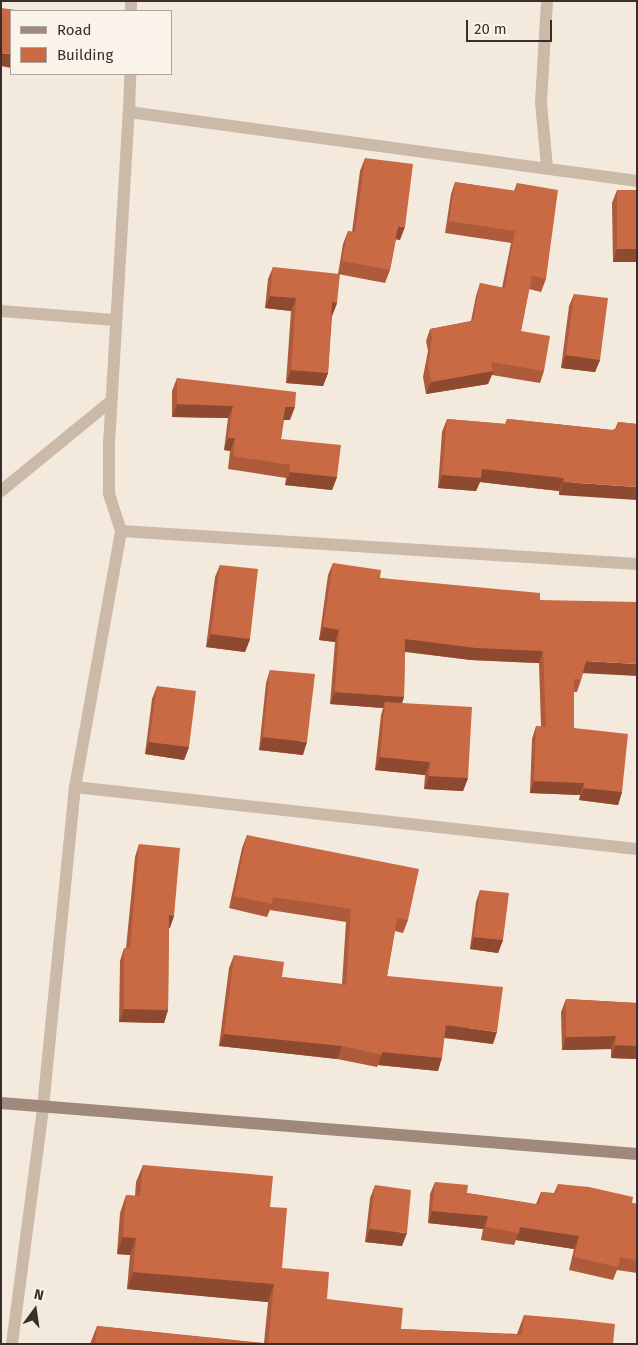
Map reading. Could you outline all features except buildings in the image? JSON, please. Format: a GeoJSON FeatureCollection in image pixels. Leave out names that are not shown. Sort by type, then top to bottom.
{"type":"FeatureCollection","features":[{"type":"Feature","properties":{"kind":"street"},"geometry":{"type":"LineString","coordinates":[[547,1],[541,102],[547,167]]}},
{"type":"Feature","properties":{"kind":"street"},"geometry":{"type":"LineString","coordinates":[[12,1344],[43,1107],[75,787],[121,531],[109,493],[115,320],[130,75]]}},
{"type":"Feature","properties":{"kind":"street"},"geometry":{"type":"LineString","coordinates":[[129,112],[547,167],[637,181]]}},
{"type":"Feature","properties":{"kind":"street"},"geometry":{"type":"LineString","coordinates":[[1,310],[115,320]]}},
{"type":"Feature","properties":{"kind":"street"},"geometry":{"type":"LineString","coordinates":[[1,491],[111,402]]}},
{"type":"Feature","properties":{"kind":"street"},"geometry":{"type":"LineString","coordinates":[[121,531],[637,564]]}},
{"type":"Feature","properties":{"kind":"street"},"geometry":{"type":"LineString","coordinates":[[75,787],[637,849]]}},
{"type":"Feature","properties":{"kind":"street"},"geometry":{"type":"LineString","coordinates":[[1,1103],[637,1154]]}}]}
